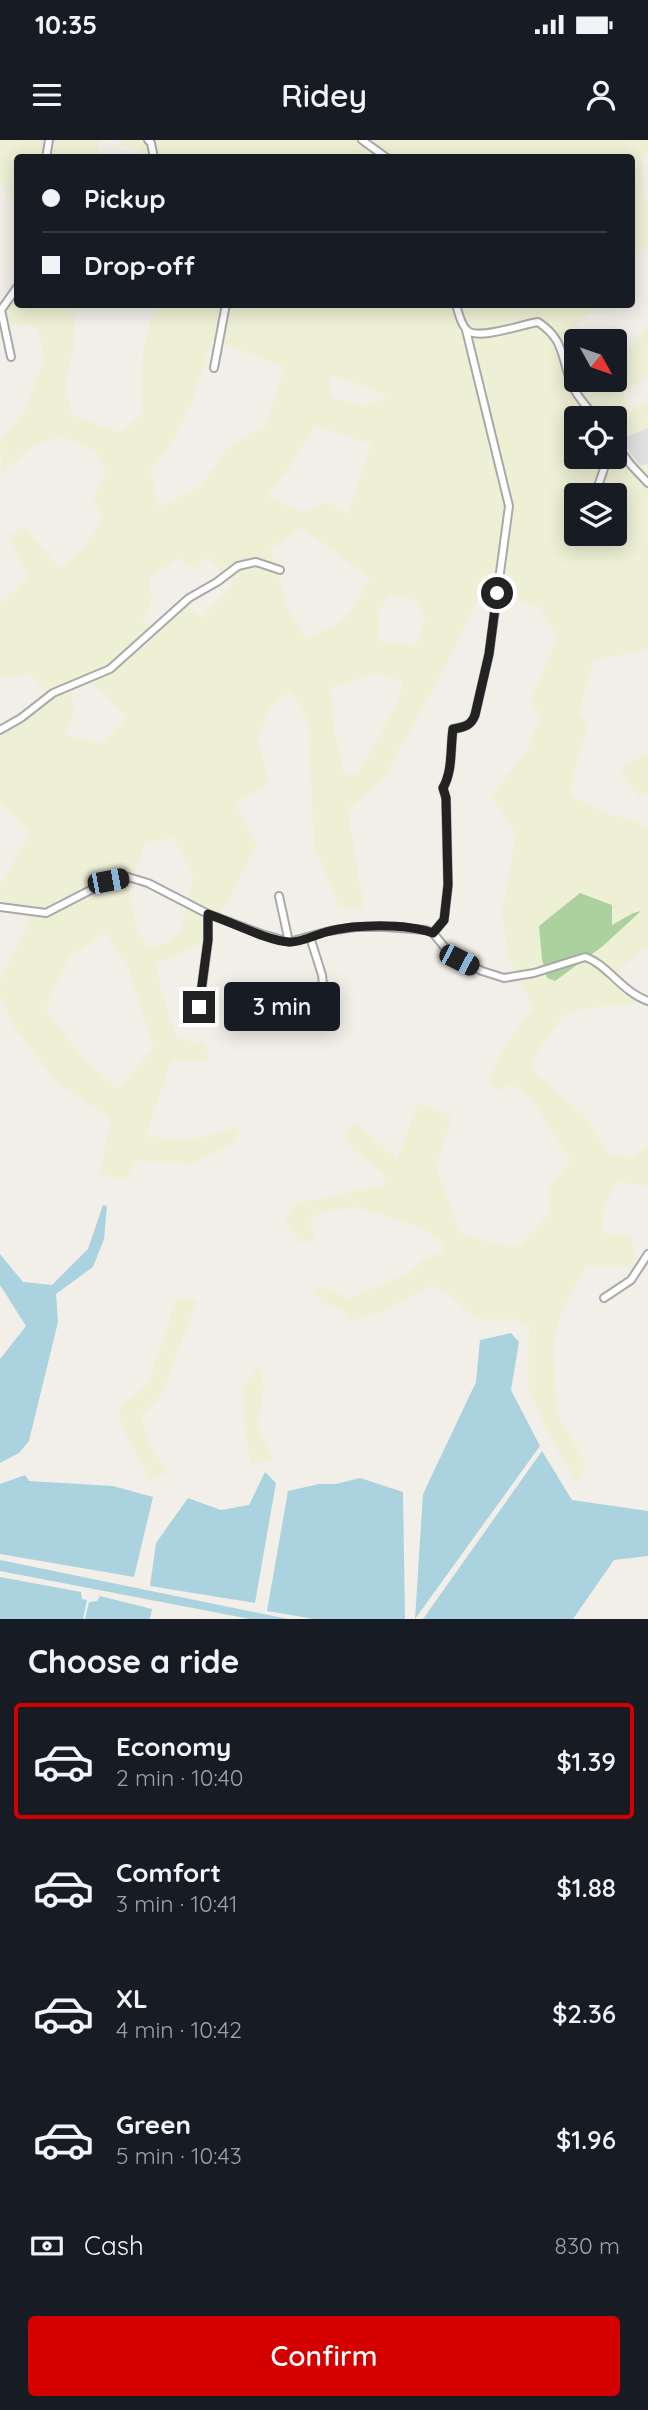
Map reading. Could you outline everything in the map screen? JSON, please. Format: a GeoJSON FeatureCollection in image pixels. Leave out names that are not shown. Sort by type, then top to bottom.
{"type":"FeatureCollection","features":[{"type":"Feature","properties":{"kind":"street"},"geometry":{"type":"LineString","coordinates":[[362,140],[381,154]]}},
{"type":"Feature","properties":{"kind":"street"},"geometry":{"type":"LineString","coordinates":[[11,357],[1,310],[14,292]]}},
{"type":"Feature","properties":{"kind":"street"},"geometry":{"type":"LineString","coordinates":[[214,368],[225,308]]}},
{"type":"Feature","properties":{"kind":"street"},"geometry":{"type":"LineString","coordinates":[[433,933],[444,920],[448,885],[446,798],[443,788],[451,774],[453,729],[466,727],[475,715],[489,654],[509,506],[466,330],[458,308]]}},
{"type":"Feature","properties":{"kind":"street"},"geometry":{"type":"LineString","coordinates":[[466,330],[474,334],[492,333],[538,322],[548,328],[559,342],[566,358],[569,378],[587,406]]}},
{"type":"Feature","properties":{"kind":"street"},"geometry":{"type":"LineString","coordinates":[[627,461],[648,483]]}},
{"type":"Feature","properties":{"kind":"street"},"geometry":{"type":"LineString","coordinates":[[0,730],[21,718],[53,693],[110,669],[189,598],[218,582],[238,566],[256,562],[280,570]]}},
{"type":"Feature","properties":{"kind":"street"},"geometry":{"type":"LineString","coordinates":[[0,907],[46,912],[108,881],[128,877],[148,883],[208,914],[289,942],[329,931],[366,927],[433,933],[451,955],[482,971],[504,978],[534,973],[585,957],[596,962],[632,993],[648,1001]]}},
{"type":"Feature","properties":{"kind":"street"},"geometry":{"type":"LineString","coordinates":[[279,896],[289,942]]}},
{"type":"Feature","properties":{"kind":"street"},"geometry":{"type":"LineString","coordinates":[[199,1007],[208,940],[208,914]]}},
{"type":"Feature","properties":{"kind":"street"},"geometry":{"type":"LineString","coordinates":[[310,937],[322,975],[327,1024]]}},
{"type":"Feature","properties":{"kind":"street"},"geometry":{"type":"LineString","coordinates":[[604,1298],[631,1280],[648,1254]]}},
{"type":"Feature","properties":{"kind":"shaded area"},"geometry":{"type":"Polygon","coordinates":[[[648,428],[648,464],[640,466],[627,448],[627,436],[648,428]]]}},
{"type":"Feature","properties":{"kind":"green space"},"geometry":{"type":"Polygon","coordinates":[[[0,140],[99,140],[99,154],[14,154],[14,204],[0,182],[0,140]]]}},
{"type":"Feature","properties":{"kind":"green space"},"geometry":{"type":"Polygon","coordinates":[[[118,140],[648,140],[648,152],[642,160],[642,187],[648,204],[648,247],[635,254],[635,154],[140,154],[138,148],[119,146],[118,140]]]}},
{"type":"Feature","properties":{"kind":"green space"},"geometry":{"type":"Polygon","coordinates":[[[14,289],[14,308],[75,308],[73,351],[65,385],[72,415],[121,433],[142,412],[143,350],[154,308],[595,308],[573,329],[564,329],[564,392],[585,392],[588,398],[594,392],[626,392],[622,395],[630,409],[648,402],[648,428],[627,436],[627,406],[564,406],[564,469],[627,469],[627,448],[640,466],[648,464],[648,649],[593,661],[579,714],[588,722],[569,794],[613,816],[632,819],[648,828],[648,948],[617,970],[638,1004],[587,1008],[565,1014],[542,1045],[530,1068],[588,1119],[608,1154],[631,1158],[648,1146],[648,1187],[617,1181],[603,1210],[603,1233],[630,1235],[638,1265],[586,1267],[561,1313],[553,1346],[557,1413],[585,1463],[577,1485],[545,1427],[528,1388],[529,1327],[515,1319],[476,1319],[445,1292],[431,1286],[382,1312],[349,1322],[341,1309],[323,1304],[310,1288],[333,1289],[347,1299],[409,1273],[424,1259],[442,1252],[443,1243],[419,1227],[356,1207],[328,1211],[310,1219],[315,1241],[300,1243],[285,1221],[296,1203],[384,1185],[385,1175],[353,1150],[345,1134],[355,1122],[397,1159],[418,1103],[452,1116],[436,1167],[461,1234],[497,1244],[521,1245],[550,1211],[548,1189],[570,1160],[531,1098],[512,1084],[500,1091],[488,1081],[504,1046],[533,1009],[508,956],[502,911],[516,835],[491,796],[527,750],[540,717],[531,701],[557,638],[539,607],[483,590],[447,664],[385,777],[348,810],[364,910],[339,908],[314,846],[308,719],[291,691],[272,705],[258,737],[269,784],[235,804],[257,844],[228,902],[200,945],[157,964],[160,986],[177,1038],[206,1044],[209,1063],[172,1059],[146,1136],[188,1140],[241,1126],[235,1142],[193,1164],[136,1161],[126,1180],[99,1174],[111,1119],[57,1083],[13,1026],[0,995],[0,979],[30,921],[0,897],[0,885],[30,832],[0,803],[0,731],[29,714],[46,693],[31,675],[0,677],[0,603],[28,578],[9,537],[23,526],[60,568],[83,549],[102,519],[93,496],[107,472],[95,451],[61,437],[36,444],[2,473],[0,441],[25,410],[45,357],[37,325],[0,323],[0,307],[14,289]],[[212,340],[191,404],[169,449],[150,470],[159,507],[200,487],[228,447],[266,425],[285,367],[212,340]],[[330,375],[330,396],[362,406],[390,396],[330,375]],[[315,426],[292,465],[268,496],[303,512],[327,502],[348,515],[371,444],[315,426]],[[301,528],[271,549],[286,605],[306,639],[340,623],[355,606],[369,578],[301,528]],[[207,557],[195,570],[177,559],[149,578],[152,597],[142,622],[160,626],[184,605],[202,617],[233,584],[207,557]],[[390,594],[379,610],[379,640],[416,646],[425,617],[417,601],[390,594]],[[375,674],[331,688],[334,729],[344,774],[358,773],[398,703],[403,681],[375,674]],[[82,675],[72,695],[75,711],[65,735],[102,743],[127,718],[82,675]],[[174,838],[146,843],[129,888],[137,931],[148,947],[168,943],[181,931],[193,876],[174,838]],[[639,912],[612,925],[611,917],[603,946],[639,912]],[[105,933],[69,957],[45,1008],[82,1057],[118,1089],[153,1048],[129,969],[105,933]]]}},
{"type":"Feature","properties":{"kind":"green space"},"geometry":{"type":"Polygon","coordinates":[[[648,324],[648,375],[627,391],[627,353],[648,324]]]}},
{"type":"Feature","properties":{"kind":"green space"},"geometry":{"type":"Polygon","coordinates":[[[648,752],[648,794],[638,796],[619,769],[648,752]]]}},
{"type":"Feature","properties":{"kind":"green space"},"geometry":{"type":"Polygon","coordinates":[[[580,893],[612,905],[612,925],[641,911],[603,946],[555,981],[547,978],[539,926],[580,893]]]}},
{"type":"Feature","properties":{"kind":"green space"},"geometry":{"type":"Polygon","coordinates":[[[177,1297],[198,1300],[161,1396],[141,1417],[151,1445],[167,1472],[150,1481],[124,1431],[118,1409],[148,1383],[177,1297]]]}},
{"type":"Feature","properties":{"kind":"green space"},"geometry":{"type":"Polygon","coordinates":[[[259,1366],[264,1388],[258,1426],[274,1461],[251,1464],[244,1423],[243,1386],[259,1366]]]}},
{"type":"Feature","properties":{"kind":"water"},"geometry":{"type":"Polygon","coordinates":[[[103,1205],[107,1206],[104,1239],[93,1267],[56,1294],[58,1322],[29,1441],[19,1453],[0,1463],[0,1359],[26,1326],[0,1285],[0,1254],[23,1282],[52,1285],[88,1249],[103,1205]]]}},
{"type":"Feature","properties":{"kind":"water"},"geometry":{"type":"Polygon","coordinates":[[[511,1333],[519,1342],[511,1390],[540,1446],[415,1619],[423,1494],[476,1382],[480,1340],[511,1333]]]}},
{"type":"Feature","properties":{"kind":"water"},"geometry":{"type":"Polygon","coordinates":[[[542,1451],[572,1500],[648,1511],[648,1556],[614,1560],[573,1619],[423,1619],[542,1451]]]}},
{"type":"Feature","properties":{"kind":"water"},"geometry":{"type":"Polygon","coordinates":[[[265,1472],[276,1483],[255,1603],[150,1586],[156,1543],[188,1498],[221,1510],[249,1505],[265,1472]]]}},
{"type":"Feature","properties":{"kind":"water"},"geometry":{"type":"Polygon","coordinates":[[[25,1475],[29,1481],[113,1486],[153,1497],[134,1577],[0,1554],[0,1484],[25,1475]]]}},
{"type":"Feature","properties":{"kind":"water"},"geometry":{"type":"Polygon","coordinates":[[[360,1478],[403,1492],[405,1619],[314,1619],[267,1611],[288,1491],[360,1478]]]}},
{"type":"Feature","properties":{"kind":"water"},"geometry":{"type":"Polygon","coordinates":[[[0,1560],[288,1619],[250,1619],[0,1571],[0,1560]]]}},
{"type":"Feature","properties":{"kind":"water"},"geometry":{"type":"Polygon","coordinates":[[[0,1577],[81,1592],[82,1599],[87,1600],[83,1619],[0,1619],[0,1577]]]}},
{"type":"Feature","properties":{"kind":"water"},"geometry":{"type":"Polygon","coordinates":[[[100,1596],[152,1609],[150,1619],[85,1619],[89,1602],[97,1601],[100,1596]]]}},
{"type":"Feature","properties":{"kind":"route"},"geometry":{"type":"LineString","coordinates":[[199,1007],[208,940],[208,914],[289,942],[329,931],[356,928],[385,927],[426,930],[433,933],[444,920],[448,885],[446,798],[443,788],[451,774],[453,729],[466,727],[475,715],[489,654],[497,593]]}}]}
